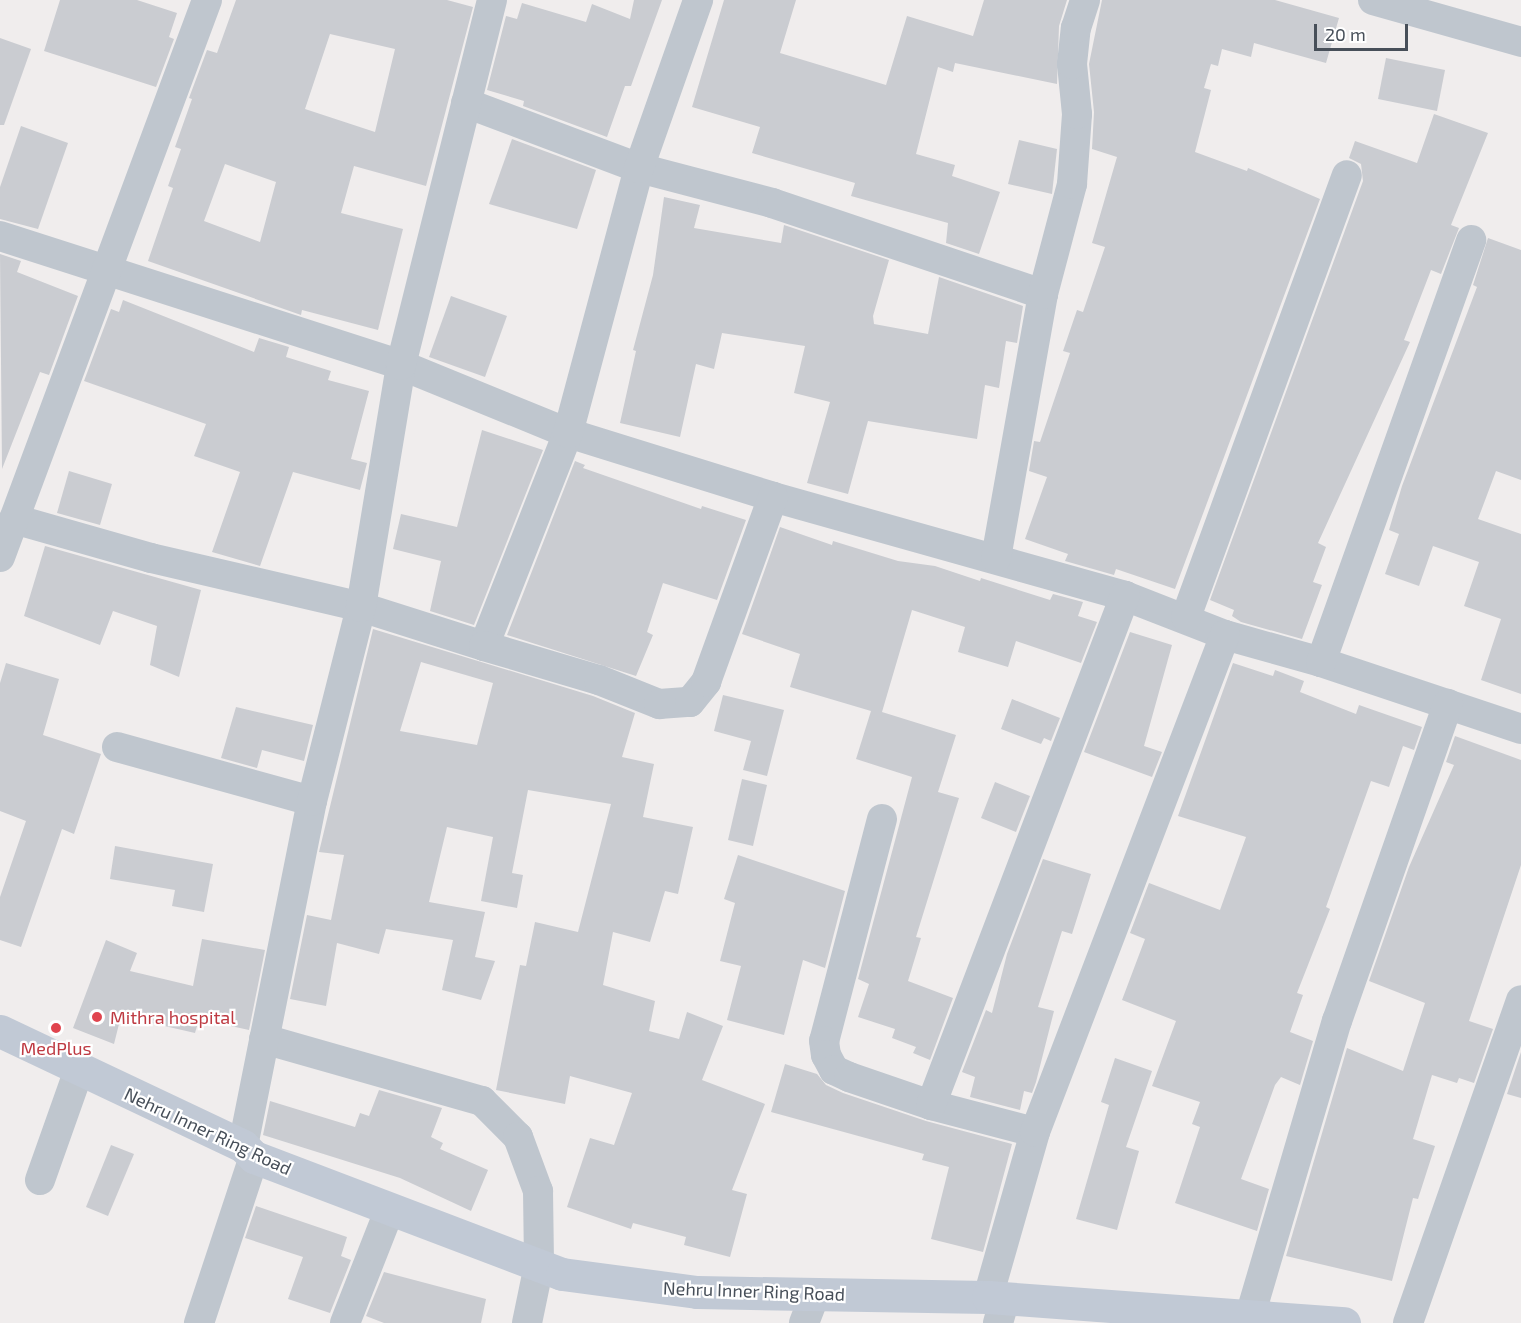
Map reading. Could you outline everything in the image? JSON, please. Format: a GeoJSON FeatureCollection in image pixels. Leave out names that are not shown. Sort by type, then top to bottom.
{"type":"FeatureCollection","features":[{"type":"Feature","properties":{"kind":"street"},"geometry":{"type":"LineString","coordinates":[[0,557],[207,0]]}},
{"type":"Feature","properties":{"kind":"street"},"geometry":{"type":"LineString","coordinates":[[199,1323],[249,1152],[264,1039],[312,801],[361,607],[401,365],[492,0]]}},
{"type":"Feature","properties":{"kind":"street"},"geometry":{"type":"LineString","coordinates":[[484,646],[568,433],[639,168],[698,0]]}},
{"type":"Feature","properties":{"kind":"street"},"geometry":{"type":"LineString","coordinates":[[996,558],[1043,294],[1072,184],[1077,114],[1072,64],[1076,28],[1085,0]]}},
{"type":"Feature","properties":{"kind":"street"},"geometry":{"type":"LineString","coordinates":[[1373,0],[1521,42]]}},
{"type":"Feature","properties":{"kind":"street"},"geometry":{"type":"LineString","coordinates":[[466,103],[639,168],[772,203],[1043,294]]}},
{"type":"Feature","properties":{"kind":"street"},"geometry":{"type":"LineString","coordinates":[[1186,617],[1347,175]]}},
{"type":"Feature","properties":{"kind":"street"},"geometry":{"type":"LineString","coordinates":[[0,236],[106,272],[401,365],[568,433],[773,498],[996,558],[1125,596],[1186,617],[1225,635],[1321,662],[1521,729]]}},
{"type":"Feature","properties":{"kind":"street"},"geometry":{"type":"LineString","coordinates":[[1321,662],[1471,240]]}},
{"type":"Feature","properties":{"kind":"street"},"geometry":{"type":"LineString","coordinates":[[14,519],[151,558],[361,607],[599,680],[659,704],[690,702],[706,682],[773,498]]}},
{"type":"Feature","properties":{"kind":"street"},"geometry":{"type":"LineString","coordinates":[[931,1105],[1125,596]]}},
{"type":"Feature","properties":{"kind":"street"},"geometry":{"type":"LineString","coordinates":[[997,1306],[1035,1132],[1225,635]]}},
{"type":"Feature","properties":{"kind":"street"},"geometry":{"type":"LineString","coordinates":[[1250,1316],[1337,1021],[1448,704]]}},
{"type":"Feature","properties":{"kind":"street"},"geometry":{"type":"LineString","coordinates":[[117,747],[312,801]]}},
{"type":"Feature","properties":{"kind":"street"},"geometry":{"type":"LineString","coordinates":[[882,819],[824,1041],[826,1055],[834,1070],[849,1077],[931,1105],[1035,1132]]}},
{"type":"Feature","properties":{"kind":"street"},"geometry":{"type":"LineString","coordinates":[[1408,1323],[1521,1000]]}},
{"type":"Feature","properties":{"kind":"street","name":"Nehru Inner Ring Road"},"geometry":{"type":"LineString","coordinates":[[0,1031],[249,1152],[390,1209],[562,1274],[809,1309],[997,1306],[1250,1316],[1344,1323]]}},
{"type":"Feature","properties":{"kind":"street"},"geometry":{"type":"LineString","coordinates":[[264,1039],[482,1101],[518,1137],[538,1191],[539,1265],[527,1323]]}},
{"type":"Feature","properties":{"kind":"street"},"geometry":{"type":"LineString","coordinates":[[40,1180],[79,1070]]}},
{"type":"Feature","properties":{"kind":"street"},"geometry":{"type":"LineString","coordinates":[[345,1323],[390,1209]]}},
{"type":"Feature","properties":{"kind":"building"},"geometry":{"type":"Polygon","coordinates":[[[60,0],[137,0],[177,13],[169,37],[174,39],[156,87],[44,51],[60,0]]]}},
{"type":"Feature","properties":{"kind":"building"},"geometry":{"type":"Polygon","coordinates":[[[236,0],[447,0],[473,7],[426,186],[354,166],[341,213],[403,229],[378,330],[302,310],[301,315],[148,261],[173,188],[168,186],[181,149],[175,147],[192,99],[189,98],[207,50],[217,53],[236,0]],[[330,34],[305,109],[375,132],[395,49],[330,34]],[[225,164],[204,221],[260,242],[276,182],[225,164]]]}},
{"type":"Feature","properties":{"kind":"building"},"geometry":{"type":"Polygon","coordinates":[[[634,0],[662,0],[631,86],[625,86],[607,137],[523,106],[524,101],[487,90],[506,16],[517,19],[522,3],[586,22],[592,4],[630,19],[634,0]]]}},
{"type":"Feature","properties":{"kind":"building"},"geometry":{"type":"Polygon","coordinates":[[[724,0],[796,0],[780,53],[886,85],[907,16],[973,36],[984,0],[1067,0],[1059,26],[1057,84],[955,63],[953,72],[938,67],[916,154],[955,165],[952,176],[1000,192],[979,254],[946,243],[948,223],[851,196],[855,183],[752,153],[760,127],[692,107],[724,0]]]}},
{"type":"Feature","properties":{"kind":"building"},"geometry":{"type":"Polygon","coordinates":[[[1102,0],[1275,0],[1339,18],[1326,63],[1254,43],[1251,57],[1222,49],[1218,66],[1211,64],[1204,88],[1211,90],[1195,152],[1247,171],[1248,168],[1320,199],[1175,589],[1116,569],[1114,575],[1065,561],[1068,554],[1025,539],[1047,477],[1029,471],[1034,441],[1040,442],[1070,353],[1063,351],[1077,310],[1083,312],[1105,247],[1092,243],[1117,157],[1092,149],[1094,112],[1089,64],[1102,0]]]}},
{"type":"Feature","properties":{"kind":"building"},"geometry":{"type":"Polygon","coordinates":[[[0,38],[31,49],[4,125],[0,125],[0,38]]]}},
{"type":"Feature","properties":{"kind":"building"},"geometry":{"type":"Polygon","coordinates":[[[1386,58],[1445,70],[1437,111],[1378,99],[1386,58]]]}},
{"type":"Feature","properties":{"kind":"building"},"geometry":{"type":"Polygon","coordinates":[[[1434,114],[1488,133],[1451,225],[1459,228],[1441,274],[1431,270],[1404,340],[1410,342],[1318,543],[1326,547],[1313,582],[1322,585],[1302,639],[1241,622],[1232,616],[1234,610],[1210,600],[1363,181],[1361,164],[1349,158],[1355,141],[1417,163],[1434,114]]]}},
{"type":"Feature","properties":{"kind":"building"},"geometry":{"type":"Polygon","coordinates":[[[21,126],[68,143],[38,229],[0,219],[0,187],[21,126]]]}},
{"type":"Feature","properties":{"kind":"building"},"geometry":{"type":"Polygon","coordinates":[[[512,139],[596,170],[577,229],[489,204],[512,139]]]}},
{"type":"Feature","properties":{"kind":"building"},"geometry":{"type":"Polygon","coordinates":[[[1019,140],[1057,149],[1052,194],[1008,184],[1019,140]]]}},
{"type":"Feature","properties":{"kind":"building"},"geometry":{"type":"Polygon","coordinates":[[[664,197],[700,205],[694,228],[781,243],[784,225],[889,260],[873,316],[874,324],[928,334],[939,277],[1023,306],[1017,343],[1006,341],[999,388],[985,385],[977,439],[868,421],[848,494],[807,483],[830,402],[794,393],[805,346],[722,333],[714,369],[696,364],[680,437],[620,423],[636,351],[633,350],[653,275],[664,197]]]}},
{"type":"Feature","properties":{"kind":"building"},"geometry":{"type":"Polygon","coordinates":[[[1488,238],[1521,250],[1521,480],[1496,471],[1478,519],[1521,534],[1521,694],[1481,680],[1501,619],[1464,606],[1479,562],[1433,546],[1419,586],[1385,574],[1399,534],[1389,530],[1402,486],[1477,287],[1473,285],[1488,238]]]}},
{"type":"Feature","properties":{"kind":"building"},"geometry":{"type":"Polygon","coordinates":[[[0,254],[21,261],[17,272],[78,296],[49,375],[40,372],[2,469],[0,254]]]}},
{"type":"Feature","properties":{"kind":"building"},"geometry":{"type":"Polygon","coordinates":[[[451,296],[507,316],[485,377],[429,357],[451,296]]]}},
{"type":"Feature","properties":{"kind":"building"},"geometry":{"type":"Polygon","coordinates":[[[123,300],[254,352],[259,338],[289,347],[286,357],[331,371],[328,380],[369,391],[351,459],[367,463],[360,490],[293,472],[260,566],[212,552],[240,472],[194,456],[206,424],[84,381],[111,309],[119,312],[123,300]]]}},
{"type":"Feature","properties":{"kind":"building"},"geometry":{"type":"Polygon","coordinates":[[[482,430],[543,450],[474,625],[430,611],[441,561],[393,549],[401,514],[457,527],[482,430]]]}},
{"type":"Feature","properties":{"kind":"building"},"geometry":{"type":"Polygon","coordinates":[[[575,461],[585,465],[583,468],[701,509],[702,506],[746,520],[717,600],[663,583],[647,632],[653,635],[636,676],[507,635],[575,461]]]}},
{"type":"Feature","properties":{"kind":"building"},"geometry":{"type":"Polygon","coordinates":[[[69,471],[112,484],[100,525],[57,513],[69,471]]]}},
{"type":"Feature","properties":{"kind":"building"},"geometry":{"type":"Polygon","coordinates":[[[780,527],[832,545],[833,541],[898,561],[935,566],[1050,600],[1053,594],[1083,602],[1078,616],[1097,622],[1081,663],[1016,641],[1008,667],[958,652],[965,627],[912,610],[882,712],[956,735],[938,792],[959,798],[916,937],[921,938],[908,981],[953,998],[930,1060],[913,1053],[916,1047],[892,1038],[895,1029],[858,1017],[869,984],[858,979],[912,777],[856,759],[871,711],[790,687],[800,654],[742,634],[780,527]]]}},
{"type":"Feature","properties":{"kind":"building"},"geometry":{"type":"Polygon","coordinates":[[[45,546],[201,590],[179,677],[150,665],[157,626],[113,611],[100,645],[24,616],[45,546]]]}},
{"type":"Feature","properties":{"kind":"building"},"geometry":{"type":"Polygon","coordinates":[[[373,629],[593,696],[635,713],[622,757],[654,764],[643,817],[693,827],[678,894],[665,891],[650,942],[613,932],[603,985],[655,1001],[649,1031],[679,1039],[687,1012],[723,1026],[702,1080],[765,1104],[732,1190],[747,1194],[730,1257],[684,1245],[686,1237],[633,1223],[631,1229],[567,1207],[590,1138],[614,1145],[632,1093],[570,1076],[565,1104],[496,1090],[520,965],[526,966],[535,922],[578,932],[611,804],[528,790],[512,873],[523,875],[517,908],[481,901],[493,837],[447,827],[429,902],[485,912],[475,957],[495,961],[481,1000],[442,990],[453,940],[386,929],[379,954],[337,943],[326,1006],[290,999],[307,915],[331,920],[344,855],[319,852],[373,629]],[[421,662],[400,731],[477,745],[493,683],[421,662]]]}},
{"type":"Feature","properties":{"kind":"building"},"geometry":{"type":"Polygon","coordinates":[[[1130,632],[1172,645],[1144,746],[1162,752],[1152,777],[1084,752],[1130,632]]]}},
{"type":"Feature","properties":{"kind":"building"},"geometry":{"type":"Polygon","coordinates":[[[6,663],[59,679],[43,735],[101,754],[74,834],[62,829],[21,947],[0,940],[0,897],[26,821],[0,811],[0,683],[6,663]]]}},
{"type":"Feature","properties":{"kind":"building"},"geometry":{"type":"Polygon","coordinates":[[[1233,663],[1273,676],[1275,670],[1304,681],[1300,692],[1356,714],[1359,705],[1422,727],[1414,750],[1403,746],[1389,787],[1371,781],[1326,907],[1330,909],[1297,993],[1303,995],[1290,1032],[1313,1041],[1300,1085],[1281,1077],[1275,1085],[1241,1179],[1269,1189],[1257,1231],[1175,1203],[1200,1127],[1192,1124],[1200,1102],[1152,1086],[1176,1021],[1122,1000],[1145,939],[1130,933],[1149,883],[1220,910],[1246,837],[1178,816],[1233,663]]]}},
{"type":"Feature","properties":{"kind":"building"},"geometry":{"type":"Polygon","coordinates":[[[723,695],[784,710],[767,776],[743,770],[751,741],[714,731],[723,695]]]}},
{"type":"Feature","properties":{"kind":"building"},"geometry":{"type":"Polygon","coordinates":[[[1012,699],[1060,718],[1051,741],[1044,738],[1041,744],[1001,729],[1012,699]]]}},
{"type":"Feature","properties":{"kind":"building"},"geometry":{"type":"Polygon","coordinates":[[[236,707],[313,725],[304,761],[262,750],[257,768],[221,758],[236,707]]]}},
{"type":"Feature","properties":{"kind":"building"},"geometry":{"type":"Polygon","coordinates":[[[1455,736],[1521,760],[1521,865],[1469,1021],[1493,1029],[1474,1083],[1459,1078],[1457,1083],[1432,1075],[1413,1139],[1435,1146],[1418,1199],[1413,1198],[1392,1281],[1286,1256],[1347,1048],[1403,1071],[1425,1003],[1369,981],[1409,867],[1454,765],[1446,762],[1455,736]]]}},
{"type":"Feature","properties":{"kind":"building"},"geometry":{"type":"Polygon","coordinates":[[[742,779],[767,785],[753,846],[728,840],[742,779]]]}},
{"type":"Feature","properties":{"kind":"building"},"geometry":{"type":"Polygon","coordinates":[[[995,782],[1030,796],[1016,832],[981,818],[995,782]]]}},
{"type":"Feature","properties":{"kind":"building"},"geometry":{"type":"Polygon","coordinates":[[[115,846],[213,864],[204,912],[172,906],[175,890],[110,879],[115,846]]]}},
{"type":"Feature","properties":{"kind":"building"},"geometry":{"type":"Polygon","coordinates":[[[738,855],[845,891],[825,968],[803,960],[784,1035],[727,1020],[741,966],[720,961],[735,903],[724,899],[738,855]]]}},
{"type":"Feature","properties":{"kind":"building"},"geometry":{"type":"Polygon","coordinates":[[[1043,859],[1091,874],[1072,934],[1062,931],[1038,1007],[1054,1011],[1036,1082],[1032,1093],[1024,1091],[1020,1110],[970,1097],[975,1077],[962,1072],[986,1010],[992,1013],[1007,954],[1043,859]]]}},
{"type":"Feature","properties":{"kind":"building"},"geometry":{"type":"Polygon","coordinates":[[[202,939],[265,950],[249,1030],[199,1019],[195,1033],[121,1016],[114,1044],[73,1028],[106,940],[137,953],[130,971],[193,986],[202,939]]]}},
{"type":"Feature","properties":{"kind":"building"},"geometry":{"type":"Polygon","coordinates":[[[1521,1052],[1521,1098],[1507,1094],[1521,1052]]]}},
{"type":"Feature","properties":{"kind":"building"},"geometry":{"type":"Polygon","coordinates":[[[1115,1058],[1152,1071],[1126,1147],[1139,1151],[1117,1230],[1076,1219],[1109,1105],[1101,1102],[1115,1058]]]}},
{"type":"Feature","properties":{"kind":"building"},"geometry":{"type":"Polygon","coordinates":[[[785,1064],[817,1074],[826,1085],[843,1093],[926,1121],[1012,1144],[983,1252],[931,1239],[949,1167],[922,1160],[924,1154],[771,1112],[785,1064]]]}},
{"type":"Feature","properties":{"kind":"building"},"geometry":{"type":"Polygon","coordinates":[[[379,1090],[442,1108],[431,1137],[443,1143],[440,1149],[488,1170],[471,1211],[400,1178],[263,1135],[270,1101],[355,1127],[360,1113],[369,1116],[379,1090]]]}},
{"type":"Feature","properties":{"kind":"building"},"geometry":{"type":"Polygon","coordinates":[[[111,1145],[134,1154],[108,1216],[86,1207],[111,1145]]]}},
{"type":"Feature","properties":{"kind":"building"},"geometry":{"type":"Polygon","coordinates":[[[256,1206],[347,1237],[341,1256],[351,1260],[330,1313],[288,1299],[303,1257],[245,1238],[256,1206]]]}},
{"type":"Feature","properties":{"kind":"building"},"geometry":{"type":"Polygon","coordinates":[[[384,1272],[486,1299],[481,1323],[384,1323],[366,1316],[384,1272]]]}},
{"type":"Feature","properties":{"kind":"place","name":"Mithra hospital"},"geometry":{"type":"Point","coordinates":[97,1017]}},
{"type":"Feature","properties":{"kind":"place","name":"MedPlus"},"geometry":{"type":"Point","coordinates":[56,1028]}}]}
